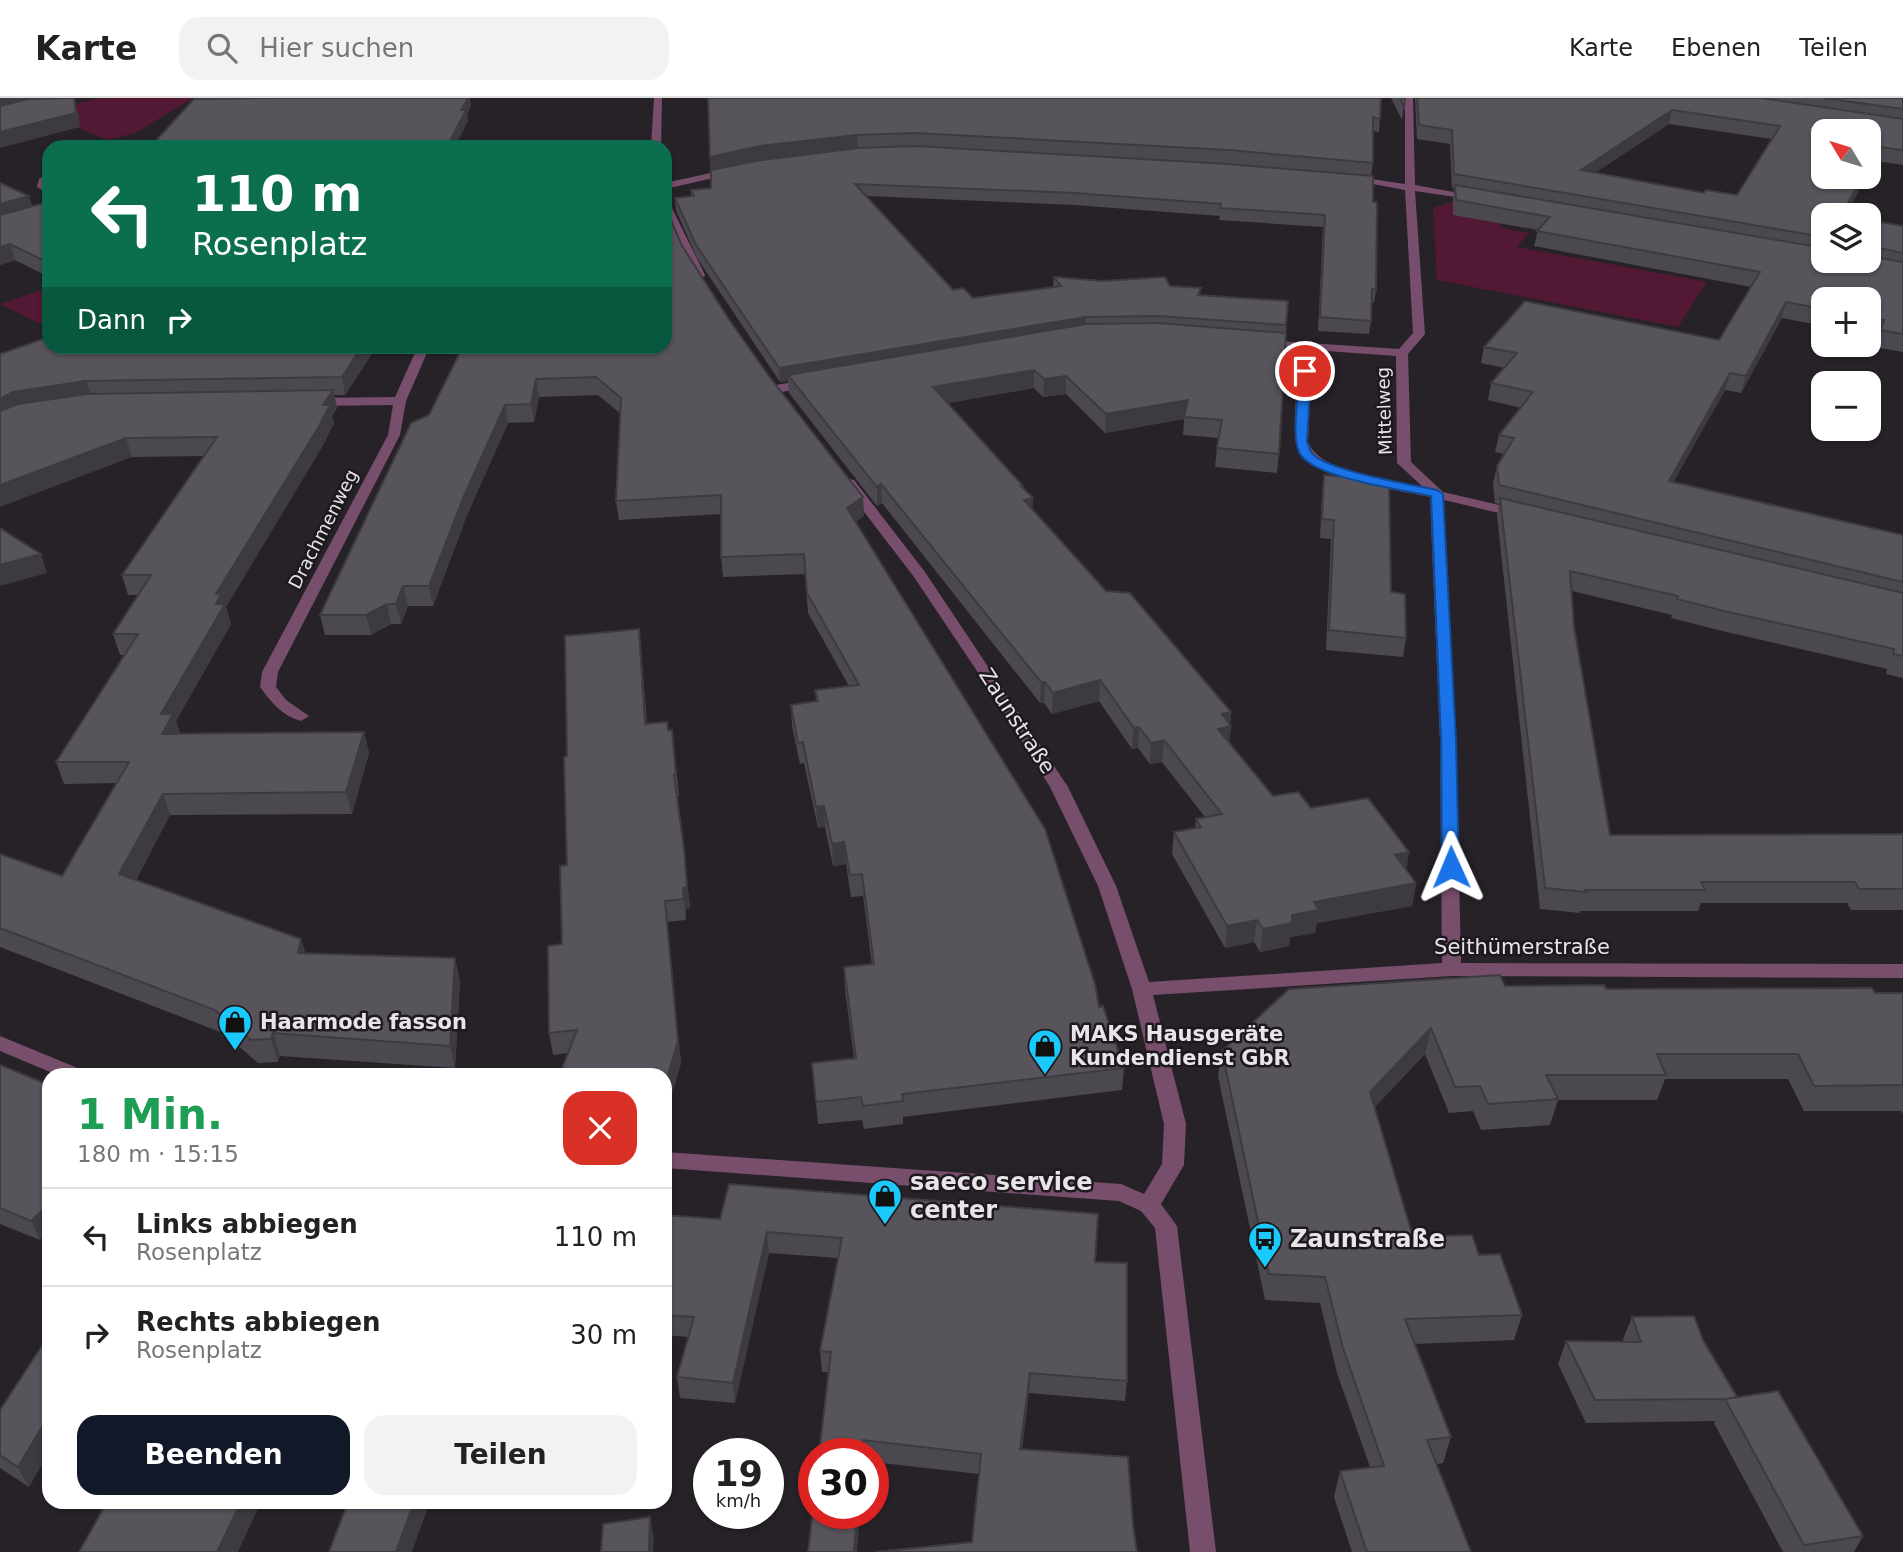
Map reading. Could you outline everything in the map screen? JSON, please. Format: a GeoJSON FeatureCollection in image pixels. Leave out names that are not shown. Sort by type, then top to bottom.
{"type":"FeatureCollection","features":[{"type":"Feature","properties":{"kind":"street"},"geometry":{"type":"LineString","coordinates":[[656,140],[658,98]]}},
{"type":"Feature","properties":{"kind":"street","name":"Mittelweg"},"geometry":{"type":"LineString","coordinates":[[1409,98],[1410,186],[1419,334],[1402,353],[1404,463],[1437,494]]}},
{"type":"Feature","properties":{"kind":"street"},"geometry":{"type":"LineString","coordinates":[[672,184],[748,168]]}},
{"type":"Feature","properties":{"kind":"street"},"geometry":{"type":"LineString","coordinates":[[1339,178],[1489,199]]}},
{"type":"Feature","properties":{"kind":"street"},"geometry":{"type":"LineString","coordinates":[[672,219],[690,259],[711,291]]}},
{"type":"Feature","properties":{"kind":"street"},"geometry":{"type":"LineString","coordinates":[[1249,342],[1402,353]]}},
{"type":"Feature","properties":{"kind":"street"},"geometry":{"type":"LineString","coordinates":[[1306,347],[1302,442],[1305,454],[1314,462],[1336,471],[1530,516]]}},
{"type":"Feature","properties":{"kind":"street","name":"Drachmenweg"},"geometry":{"type":"LineString","coordinates":[[301,716],[280,703],[268,687],[270,672],[394,435],[400,401],[421,354]]}},
{"type":"Feature","properties":{"kind":"street"},"geometry":{"type":"LineString","coordinates":[[777,389],[830,380]]}},
{"type":"Feature","properties":{"kind":"street"},"geometry":{"type":"LineString","coordinates":[[304,402],[400,401]]}},
{"type":"Feature","properties":{"kind":"street","name":"Zaunstraße"},"geometry":{"type":"LineString","coordinates":[[836,466],[920,575],[1059,787],[1107,886],[1142,989],[1175,1124],[1173,1165],[1149,1205]]}},
{"type":"Feature","properties":{"kind":"street"},"geometry":{"type":"LineString","coordinates":[[1437,494],[1448,740],[1452,969]]}},
{"type":"Feature","properties":{"kind":"street","name":"Seithümerstraße"},"geometry":{"type":"LineString","coordinates":[[1142,989],[1452,969],[1903,971]]}},
{"type":"Feature","properties":{"kind":"street"},"geometry":{"type":"LineString","coordinates":[[0,1043],[59,1068]]}},
{"type":"Feature","properties":{"kind":"street"},"geometry":{"type":"LineString","coordinates":[[672,1161],[1121,1193],[1149,1205],[1166,1226],[1203,1552]]}},
{"type":"Feature","properties":{"kind":"shaded area"},"geometry":{"type":"Polygon","coordinates":[[[99,98],[193,98],[137,132],[108,140],[41,113],[99,98]]]}},
{"type":"Feature","properties":{"kind":"shaded area"},"geometry":{"type":"Polygon","coordinates":[[[1455,201],[1513,211],[1499,227],[1529,233],[1517,247],[1707,282],[1678,327],[1437,280],[1433,208],[1455,201]]]}},
{"type":"Feature","properties":{"kind":"shaded area"},"geometry":{"type":"Polygon","coordinates":[[[42,290],[42,325],[0,304],[42,290]]]}},
{"type":"Feature","properties":{"kind":"building"},"geometry":{"type":"Polygon","coordinates":[[[74,98],[76,113],[0,132],[0,106],[28,99],[74,98]]]}},
{"type":"Feature","properties":{"kind":"building"},"geometry":{"type":"Polygon","coordinates":[[[468,98],[461,110],[466,110],[451,140],[156,140],[194,99],[468,98]]]}},
{"type":"Feature","properties":{"kind":"building"},"geometry":{"type":"Polygon","coordinates":[[[708,98],[1381,98],[1380,119],[1373,117],[1373,163],[1229,150],[916,133],[857,135],[760,146],[710,157],[708,98]]]}},
{"type":"Feature","properties":{"kind":"building"},"geometry":{"type":"Polygon","coordinates":[[[1417,98],[1761,98],[1903,119],[1903,150],[1881,147],[1881,119],[1811,119],[1811,189],[1856,189],[1848,203],[1811,203],[1811,235],[1454,174],[1452,130],[1419,125],[1417,98]],[[1672,110],[1581,170],[1704,193],[1706,190],[1737,195],[1780,126],[1672,110]]]}},
{"type":"Feature","properties":{"kind":"building"},"geometry":{"type":"Polygon","coordinates":[[[1824,98],[1903,98],[1903,109],[1824,98]]]}},
{"type":"Feature","properties":{"kind":"building"},"geometry":{"type":"Polygon","coordinates":[[[916,146],[1228,164],[1373,176],[1373,202],[1377,202],[1376,290],[1372,289],[1371,321],[1320,317],[1325,215],[1220,208],[1221,204],[1075,193],[855,184],[953,290],[963,288],[973,298],[1061,286],[1054,277],[1103,281],[1165,277],[1170,286],[1201,288],[1198,295],[1288,301],[1286,325],[1158,316],[1086,317],[779,368],[696,245],[675,198],[694,196],[691,190],[711,188],[711,170],[761,160],[858,148],[916,146]]]}},
{"type":"Feature","properties":{"kind":"building"},"geometry":{"type":"Polygon","coordinates":[[[0,183],[29,196],[0,204],[0,183]]]}},
{"type":"Feature","properties":{"kind":"building"},"geometry":{"type":"Polygon","coordinates":[[[1455,185],[1811,246],[1811,273],[1881,273],[1881,258],[1903,262],[1903,334],[1881,330],[1884,320],[1881,320],[1881,287],[1811,287],[1811,307],[1786,302],[1746,376],[1730,373],[1669,481],[1903,535],[1903,582],[1499,485],[1497,466],[1514,438],[1499,435],[1533,392],[1491,383],[1517,353],[1484,347],[1525,301],[1719,340],[1760,272],[1537,231],[1550,217],[1456,200],[1455,185]]]}},
{"type":"Feature","properties":{"kind":"building"},"geometry":{"type":"Polygon","coordinates":[[[42,204],[42,260],[10,244],[0,247],[0,215],[42,204]]]}},
{"type":"Feature","properties":{"kind":"building"},"geometry":{"type":"Polygon","coordinates":[[[1881,222],[1903,226],[1903,253],[1881,248],[1881,222]]]}},
{"type":"Feature","properties":{"kind":"building"},"geometry":{"type":"Polygon","coordinates":[[[672,223],[681,244],[728,318],[769,376],[863,497],[847,508],[1045,829],[1095,984],[1099,1007],[1103,1006],[1124,1068],[902,1094],[903,1101],[863,1106],[861,1097],[816,1102],[812,1063],[856,1058],[844,967],[874,964],[862,874],[850,875],[844,842],[832,844],[824,806],[816,807],[803,742],[798,743],[791,705],[818,701],[815,690],[859,685],[807,593],[804,554],[721,557],[721,495],[616,501],[621,398],[596,377],[536,379],[531,404],[505,405],[464,496],[429,586],[403,586],[396,604],[387,604],[366,615],[320,615],[411,423],[429,415],[459,354],[672,354],[672,223]]]}},
{"type":"Feature","properties":{"kind":"building"},"geometry":{"type":"Polygon","coordinates":[[[1158,323],[1286,333],[1279,454],[1217,448],[1222,420],[1184,417],[1188,400],[1106,414],[1066,376],[1044,379],[1034,370],[933,387],[1023,486],[1033,498],[1024,500],[1106,591],[1130,593],[1231,712],[1222,714],[1231,726],[1218,729],[1273,796],[1298,792],[1311,808],[1368,798],[1409,852],[1395,855],[1416,883],[1314,902],[1319,910],[1292,915],[1292,923],[1263,929],[1257,920],[1227,926],[1174,832],[1201,827],[1196,819],[1222,814],[1164,740],[1151,743],[1139,727],[1134,728],[1100,680],[1053,693],[1045,682],[1041,682],[881,484],[877,487],[788,375],[1086,324],[1158,323]]]}},
{"type":"Feature","properties":{"kind":"building"},"geometry":{"type":"Polygon","coordinates":[[[42,339],[42,354],[357,354],[342,377],[86,381],[13,392],[0,399],[0,354],[42,339]]]}},
{"type":"Feature","properties":{"kind":"building"},"geometry":{"type":"Polygon","coordinates":[[[333,390],[323,405],[330,405],[318,428],[216,594],[221,594],[216,604],[225,604],[161,714],[173,714],[162,734],[364,732],[346,792],[163,794],[119,874],[301,939],[298,953],[455,958],[450,1046],[273,1033],[271,1039],[251,1040],[215,1010],[0,928],[0,854],[62,876],[129,762],[56,762],[138,634],[113,634],[151,575],[122,575],[217,437],[126,438],[0,485],[0,411],[18,404],[87,394],[333,390]]]}},
{"type":"Feature","properties":{"kind":"building"},"geometry":{"type":"Polygon","coordinates":[[[1324,475],[1389,481],[1391,592],[1405,594],[1406,638],[1329,630],[1334,520],[1322,519],[1324,475]]]}},
{"type":"Feature","properties":{"kind":"building"},"geometry":{"type":"Polygon","coordinates":[[[1500,498],[1903,593],[1903,656],[1893,654],[1894,649],[1724,611],[1677,599],[1678,596],[1570,571],[1574,627],[1610,835],[1903,834],[1903,889],[1859,889],[1855,882],[1701,882],[1705,890],[1585,890],[1586,892],[1545,888],[1500,498]]]}},
{"type":"Feature","properties":{"kind":"building"},"geometry":{"type":"Polygon","coordinates":[[[0,528],[41,554],[0,565],[0,528]]]}},
{"type":"Feature","properties":{"kind":"building"},"geometry":{"type":"Polygon","coordinates":[[[639,629],[645,724],[667,722],[668,730],[672,730],[674,775],[687,887],[683,888],[684,899],[665,901],[678,1041],[670,1068],[562,1068],[577,1030],[549,1033],[548,946],[562,944],[560,866],[567,865],[565,636],[639,629]]]}},
{"type":"Feature","properties":{"kind":"building"},"geometry":{"type":"Polygon","coordinates":[[[1500,975],[1505,986],[1604,985],[1606,989],[1872,988],[1875,993],[1903,993],[1903,1085],[1814,1086],[1798,1054],[1657,1054],[1666,1075],[1546,1075],[1558,1099],[1488,1104],[1480,1086],[1455,1087],[1431,1028],[1370,1092],[1413,1237],[1472,1235],[1479,1255],[1500,1254],[1522,1315],[1405,1319],[1451,1437],[1427,1440],[1471,1552],[1367,1552],[1340,1471],[1384,1466],[1343,1348],[1325,1277],[1269,1274],[1222,1051],[1289,989],[1500,975]]]}},
{"type":"Feature","properties":{"kind":"building"},"geometry":{"type":"Polygon","coordinates":[[[0,1065],[42,1082],[42,1211],[31,1221],[0,1208],[0,1065]]]}},
{"type":"Feature","properties":{"kind":"building"},"geometry":{"type":"Polygon","coordinates":[[[729,1184],[1098,1214],[1095,1262],[1127,1263],[1127,1381],[1030,1373],[1020,1449],[1128,1457],[1137,1552],[876,1552],[972,1542],[981,1454],[889,1443],[889,1438],[821,1438],[831,1352],[820,1351],[842,1238],[767,1232],[733,1383],[677,1377],[694,1317],[672,1315],[672,1216],[720,1219],[729,1184]]]}},
{"type":"Feature","properties":{"kind":"building"},"geometry":{"type":"Polygon","coordinates":[[[1694,1316],[1703,1340],[1737,1397],[1595,1400],[1566,1341],[1641,1342],[1632,1317],[1694,1316]]]}},
{"type":"Feature","properties":{"kind":"building"},"geometry":{"type":"Polygon","coordinates":[[[42,1346],[42,1427],[18,1467],[0,1455],[0,1410],[42,1346]]]}},
{"type":"Feature","properties":{"kind":"building"},"geometry":{"type":"Polygon","coordinates":[[[1778,1391],[1863,1536],[1804,1545],[1725,1399],[1778,1391]]]}},
{"type":"Feature","properties":{"kind":"building"},"geometry":{"type":"Polygon","coordinates":[[[103,1509],[238,1509],[217,1552],[79,1552],[103,1509]]]}},
{"type":"Feature","properties":{"kind":"building"},"geometry":{"type":"Polygon","coordinates":[[[345,1509],[411,1509],[396,1552],[329,1552],[345,1509]]]}},
{"type":"Feature","properties":{"kind":"building"},"geometry":{"type":"Polygon","coordinates":[[[650,1517],[649,1552],[601,1552],[603,1524],[650,1517]]]}},
{"type":"Feature","properties":{"kind":"building"},"geometry":{"type":"Polygon","coordinates":[[[811,1529],[856,1529],[854,1552],[808,1552],[811,1529]]]}},
{"type":"Feature","properties":{"kind":"place","name":"Haarmode fasson"},"geometry":{"type":"Point","coordinates":[235,1052]}},
{"type":"Feature","properties":{"kind":"place","name":"MAKS Hausgeräte Kundendienst GbR"},"geometry":{"type":"Point","coordinates":[1045,1076]}},
{"type":"Feature","properties":{"kind":"place","name":"saeco service center"},"geometry":{"type":"Point","coordinates":[885,1226]}},
{"type":"Feature","properties":{"kind":"place","name":"Zaunstraße"},"geometry":{"type":"Point","coordinates":[1265,1269]}},
{"type":"Feature","properties":{"kind":"route"},"geometry":{"type":"LineString","coordinates":[[1305,371],[1302,442],[1305,454],[1314,462],[1336,471],[1437,494],[1451,867]]}}]}
